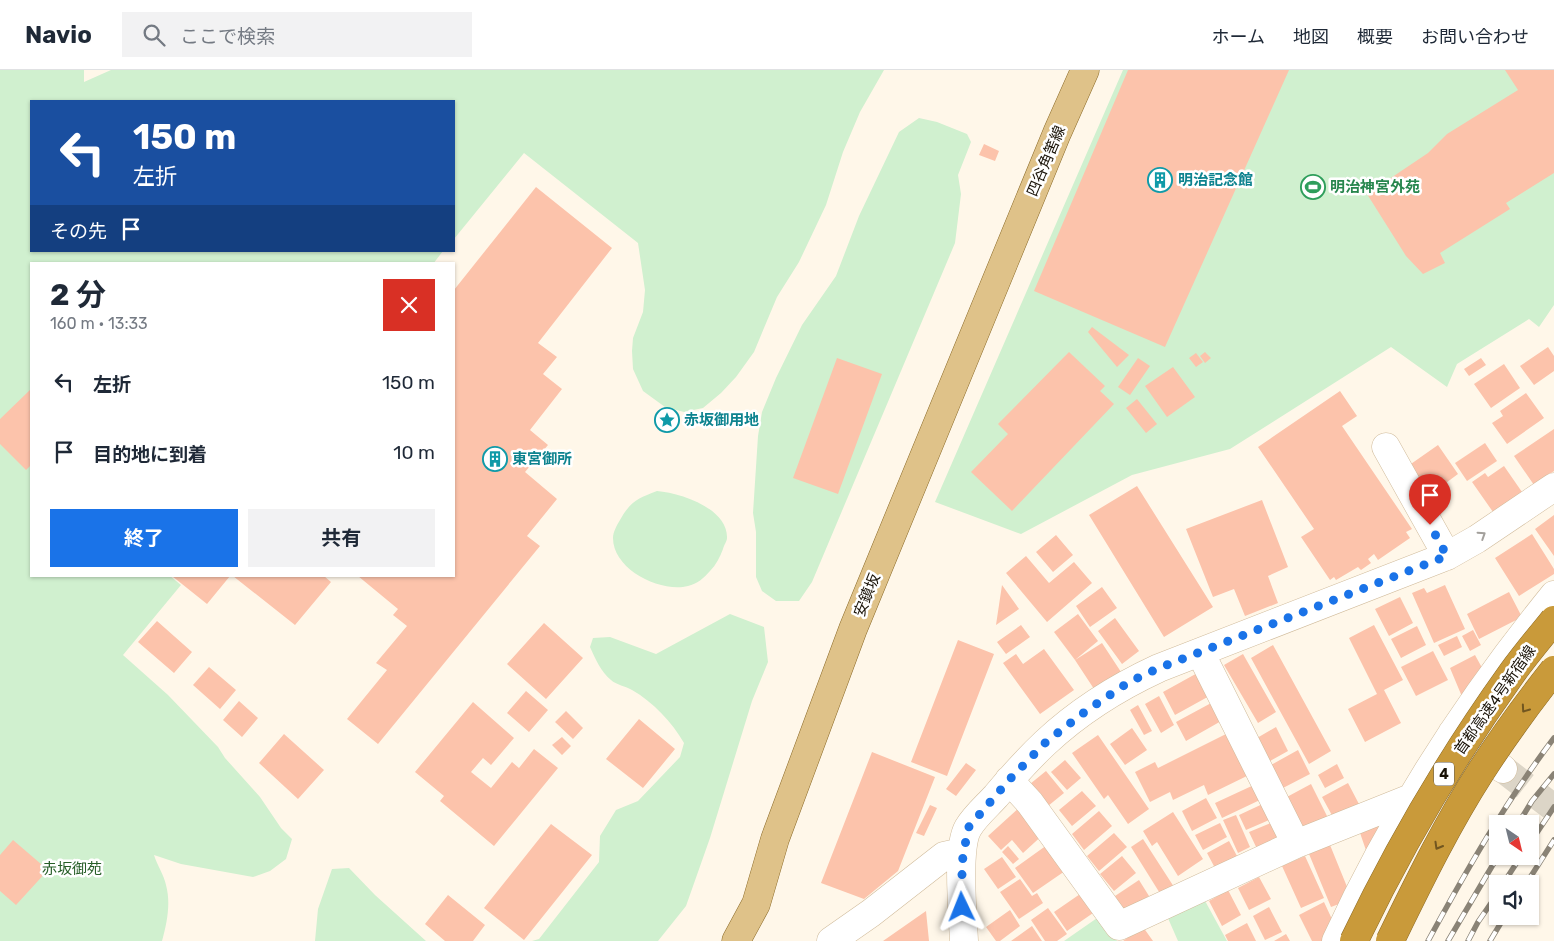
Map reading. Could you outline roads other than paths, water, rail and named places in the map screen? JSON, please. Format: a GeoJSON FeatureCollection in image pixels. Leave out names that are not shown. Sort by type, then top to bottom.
{"type":"FeatureCollection","features":[{"type":"Feature","properties":{"kind":"highway","name":"首都高速4号新宿線"},"geometry":{"type":"LineString","coordinates":[[1354,941],[1408,836],[1455,756],[1513,672],[1554,620]]}},
{"type":"Feature","properties":{"kind":"highway","name":"首都高速4号新宿線"},"geometry":{"type":"LineString","coordinates":[[1390,941],[1434,853],[1480,772],[1534,695],[1554,670]]}},
{"type":"Feature","properties":{"kind":"main road","name":"四谷角筈線"},"geometry":{"type":"LineString","coordinates":[[1007,253],[1085,70]]}},
{"type":"Feature","properties":{"kind":"main road","name":"安鎮坂"},"geometry":{"type":"LineString","coordinates":[[736,941],[756,904],[775,839],[853,629],[1007,253]]}},
{"type":"Feature","properties":{"kind":"street"},"geometry":{"type":"LineString","coordinates":[[1386,447],[1447,556]]}},
{"type":"Feature","properties":{"kind":"street"},"geometry":{"type":"LineString","coordinates":[[964,941],[961,874],[962,852],[968,828],[1009,780],[1046,742],[1086,711],[1129,682],[1159,668],[1447,556],[1484,534],[1554,487]]}},
{"type":"Feature","properties":{"kind":"street"},"geometry":{"type":"LineString","coordinates":[[1336,941],[1411,798],[1452,733],[1519,638],[1554,595]]}},
{"type":"Feature","properties":{"kind":"street"},"geometry":{"type":"LineString","coordinates":[[1200,652],[1296,844]]}},
{"type":"Feature","properties":{"kind":"street"},"geometry":{"type":"LineString","coordinates":[[1452,733],[1503,769]]}},
{"type":"Feature","properties":{"kind":"street"},"geometry":{"type":"LineString","coordinates":[[1009,780],[1030,803],[1119,926],[1296,844],[1411,798]]}},
{"type":"Feature","properties":{"kind":"street"},"geometry":{"type":"LineString","coordinates":[[831,941],[944,856],[962,852]]}},
{"type":"Feature","properties":{"kind":"tunnel"},"geometry":{"type":"LineString","coordinates":[[1503,769],[1554,808]]}},
{"type":"Feature","properties":{"kind":"railway"},"geometry":{"type":"LineString","coordinates":[[1428,941],[1487,837],[1519,786],[1554,738]]}},
{"type":"Feature","properties":{"kind":"railway"},"geometry":{"type":"LineString","coordinates":[[1523,815],[1532,801],[1554,774]]}},
{"type":"Feature","properties":{"kind":"railway"},"geometry":{"type":"LineString","coordinates":[[1539,830],[1554,807]]}},
{"type":"Feature","properties":{"kind":"railway"},"geometry":{"type":"LineString","coordinates":[[1532,875],[1554,840]]}},
{"type":"Feature","properties":{"kind":"railway"},"geometry":{"type":"LineString","coordinates":[[1448,941],[1493,865]]}},
{"type":"Feature","properties":{"kind":"railway"},"geometry":{"type":"LineString","coordinates":[[1509,875],[1515,865]]}},
{"type":"Feature","properties":{"kind":"railway"},"geometry":{"type":"LineString","coordinates":[[1468,941],[1489,906]]}},
{"type":"Feature","properties":{"kind":"railway"},"geometry":{"type":"LineString","coordinates":[[1490,941],[1500,925]]}},
{"type":"Feature","properties":{"kind":"place","name":"明治記念館"},"geometry":{"type":"Point","coordinates":[1160,180]}},
{"type":"Feature","properties":{"kind":"place","name":"明治神宮外苑"},"geometry":{"type":"Point","coordinates":[1313,187]}},
{"type":"Feature","properties":{"kind":"place","name":"赤坂御用地"},"geometry":{"type":"Point","coordinates":[667,420]}},
{"type":"Feature","properties":{"kind":"place","name":"東宮御所"},"geometry":{"type":"Point","coordinates":[495,459]}},
{"type":"Feature","properties":{"kind":"park label","name":"赤坂御苑"},"geometry":{"type":"Point","coordinates":[72,869]}}]}
